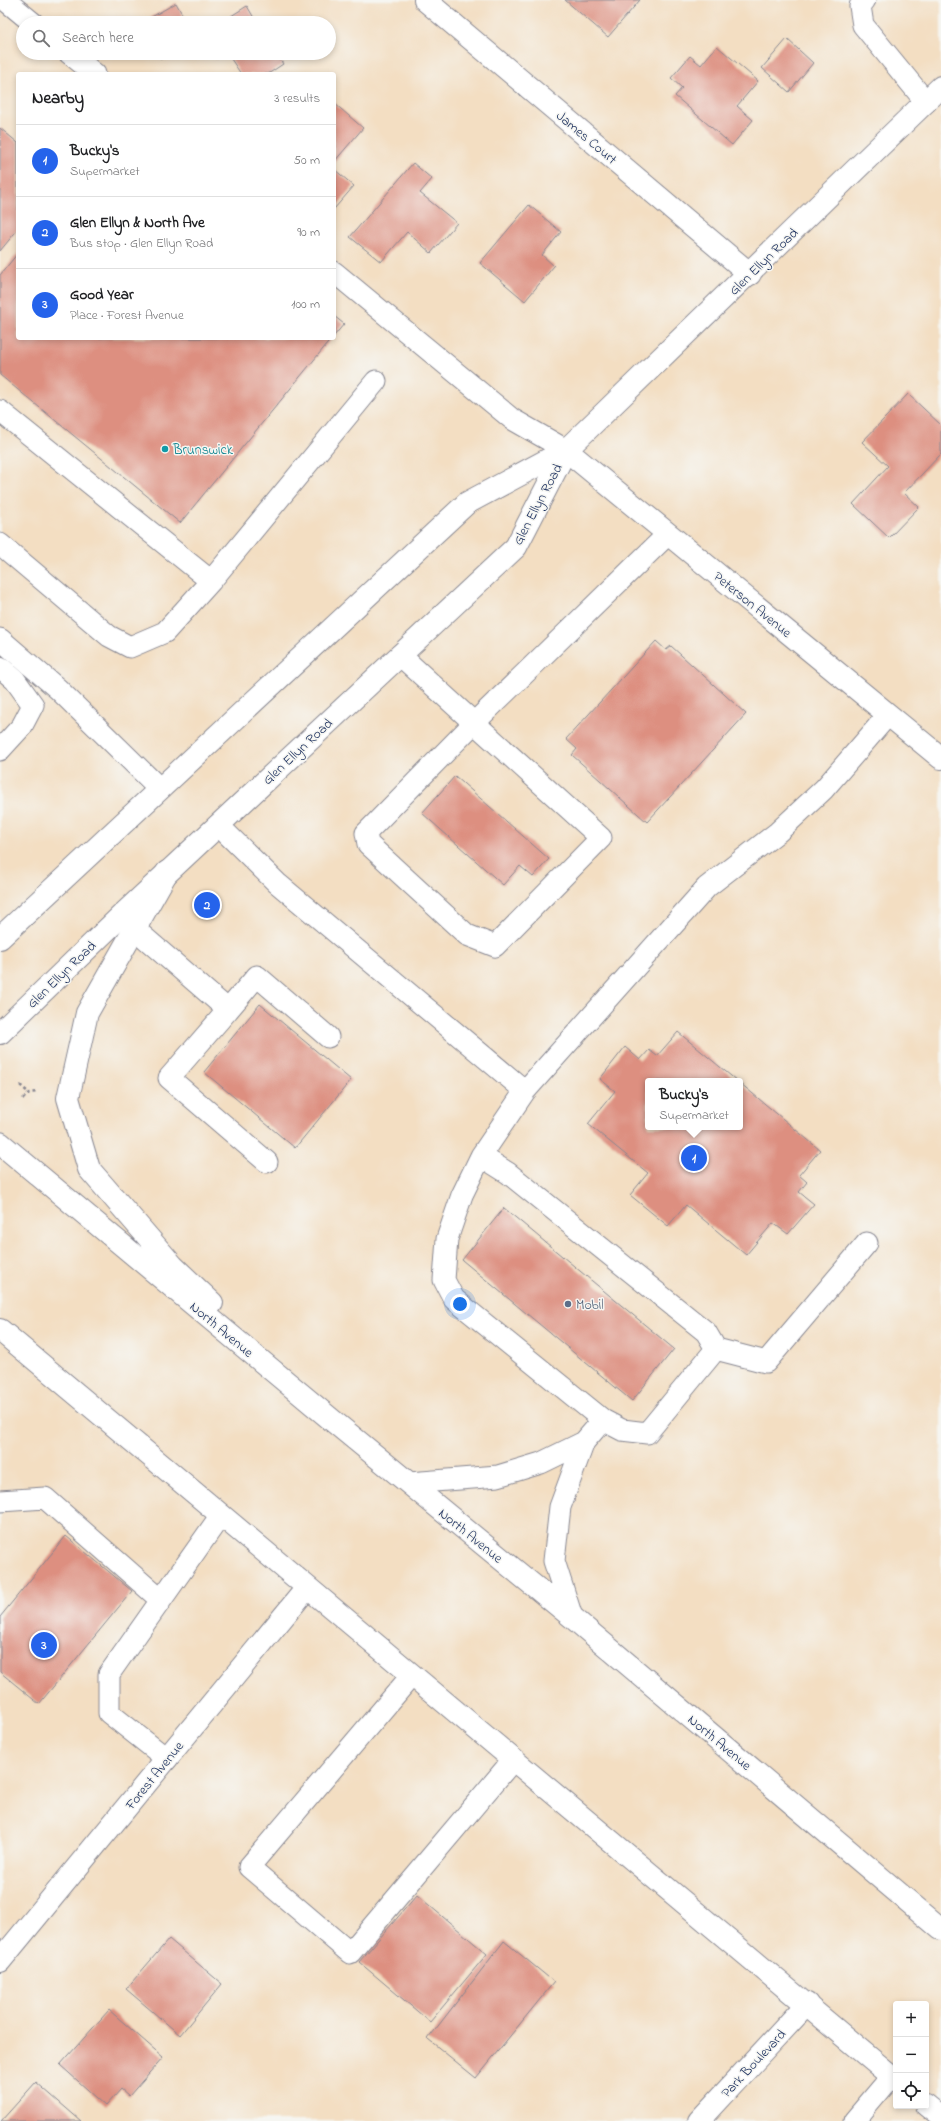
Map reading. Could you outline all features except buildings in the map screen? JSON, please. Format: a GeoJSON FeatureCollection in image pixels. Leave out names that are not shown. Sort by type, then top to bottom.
{"type":"FeatureCollection","features":[{"type":"Feature","properties":{"kind":"street","name":"James Court"},"geometry":{"type":"LineString","coordinates":[[425,0],[750,274]]}},
{"type":"Feature","properties":{"kind":"street","name":"Glen Ellyn Road"},"geometry":{"type":"LineString","coordinates":[[0,938],[467,503],[566,450],[750,274],[933,94]]}},
{"type":"Feature","properties":{"kind":"street","name":"Glen Ellyn Road"},"geometry":{"type":"LineString","coordinates":[[0,1033],[127,922],[167,872],[516,547],[566,450]]}},
{"type":"Feature","properties":{"kind":"street","name":"Peterson Avenue"},"geometry":{"type":"LineString","coordinates":[[566,450],[941,758]]}},
{"type":"Feature","properties":{"kind":"street"},"geometry":{"type":"LineString","coordinates":[[127,922],[87,1013],[68,1098],[89,1169],[173,1266],[333,1421]]}},
{"type":"Feature","properties":{"kind":"street","name":"North Avenue"},"geometry":{"type":"LineString","coordinates":[[0,1143],[333,1421],[572,1617],[941,1929]]}},
{"type":"Feature","properties":{"kind":"street"},"geometry":{"type":"LineString","coordinates":[[0,1330],[893,2077]]}},
{"type":"Feature","properties":{"kind":"street","name":"Forest Avenue"},"geometry":{"type":"LineString","coordinates":[[0,1961],[307,1588]]}},
{"type":"Feature","properties":{"kind":"street","name":"Park Boulevard"},"geometry":{"type":"LineString","coordinates":[[699,2121],[807,2004]]}},
{"type":"Feature","properties":{"kind":"street"},"geometry":{"type":"LineString","coordinates":[[929,2107],[941,2117]]}},
{"type":"Feature","properties":{"kind":"lane"},"geometry":{"type":"LineString","coordinates":[[5,0],[24,16]]}},
{"type":"Feature","properties":{"kind":"lane"},"geometry":{"type":"LineString","coordinates":[[862,3],[862,25],[933,94]]}},
{"type":"Feature","properties":{"kind":"lane"},"geometry":{"type":"LineString","coordinates":[[78,60],[93,72]]}},
{"type":"Feature","properties":{"kind":"lane"},"geometry":{"type":"LineString","coordinates":[[336,274],[512,419],[566,450]]}},
{"type":"Feature","properties":{"kind":"lane"},"geometry":{"type":"LineString","coordinates":[[0,544],[109,636],[130,648],[165,632],[211,582],[376,382]]}},
{"type":"Feature","properties":{"kind":"lane"},"geometry":{"type":"LineString","coordinates":[[0,411],[211,582]]}},
{"type":"Feature","properties":{"kind":"lane"},"geometry":{"type":"LineString","coordinates":[[400,655],[474,723],[600,838],[495,946],[467,935],[368,844],[366,833],[474,723],[668,534]]}},
{"type":"Feature","properties":{"kind":"lane"},"geometry":{"type":"LineString","coordinates":[[0,639],[58,689],[160,789]]}},
{"type":"Feature","properties":{"kind":"lane"},"geometry":{"type":"LineString","coordinates":[[0,667],[15,680],[33,705],[22,726],[0,750]]}},
{"type":"Feature","properties":{"kind":"lane"},"geometry":{"type":"LineString","coordinates":[[716,1349],[647,1433],[622,1430],[603,1420],[454,1299],[444,1280],[447,1239],[462,1195],[481,1156],[525,1091],[708,886],[778,832],[824,789],[888,715]]}},
{"type":"Feature","properties":{"kind":"lane"},"geometry":{"type":"LineString","coordinates":[[218,825],[277,883],[525,1091]]}},
{"type":"Feature","properties":{"kind":"lane"},"geometry":{"type":"LineString","coordinates":[[127,922],[228,1010]]}},
{"type":"Feature","properties":{"kind":"lane"},"geometry":{"type":"LineString","coordinates":[[267,1162],[170,1078],[257,976],[328,1037]]}},
{"type":"Feature","properties":{"kind":"lane"},"geometry":{"type":"LineString","coordinates":[[481,1156],[508,1173],[706,1332],[716,1349],[766,1362],[867,1243]]}},
{"type":"Feature","properties":{"kind":"lane"},"geometry":{"type":"LineString","coordinates":[[572,1617],[554,1561],[560,1507],[584,1442],[603,1420]]}},
{"type":"Feature","properties":{"kind":"lane"},"geometry":{"type":"LineString","coordinates":[[409,1483],[498,1476],[541,1462],[584,1442]]}},
{"type":"Feature","properties":{"kind":"lane"},"geometry":{"type":"LineString","coordinates":[[0,1501],[45,1498],[161,1600]]}},
{"type":"Feature","properties":{"kind":"lane"},"geometry":{"type":"LineString","coordinates":[[167,1759],[109,1713],[109,1674],[221,1515]]}},
{"type":"Feature","properties":{"kind":"lane"},"geometry":{"type":"LineString","coordinates":[[412,1675],[249,1867],[350,1953],[513,1760]]}},
{"type":"Feature","properties":{"kind":"lane"},"geometry":{"type":"LineString","coordinates":[[854,2121],[893,2079]]}},
{"type":"Feature","properties":{"kind":"path"},"geometry":{"type":"LineString","coordinates":[[20,1085],[29,1093],[23,1099]]}},
{"type":"Feature","properties":{"kind":"place","name":"Brunswick"},"geometry":{"type":"Point","coordinates":[165,449]}},
{"type":"Feature","properties":{"kind":"place","name":"Glen Ellyn & North Ave"},"geometry":{"type":"Point","coordinates":[207,905]}},
{"type":"Feature","properties":{"kind":"place","name":"Bucky's"},"geometry":{"type":"Point","coordinates":[694,1158]}},
{"type":"Feature","properties":{"kind":"place","name":"Mobil"},"geometry":{"type":"Point","coordinates":[568,1304]}},
{"type":"Feature","properties":{"kind":"place","name":"Good Year"},"geometry":{"type":"Point","coordinates":[44,1645]}}]}
